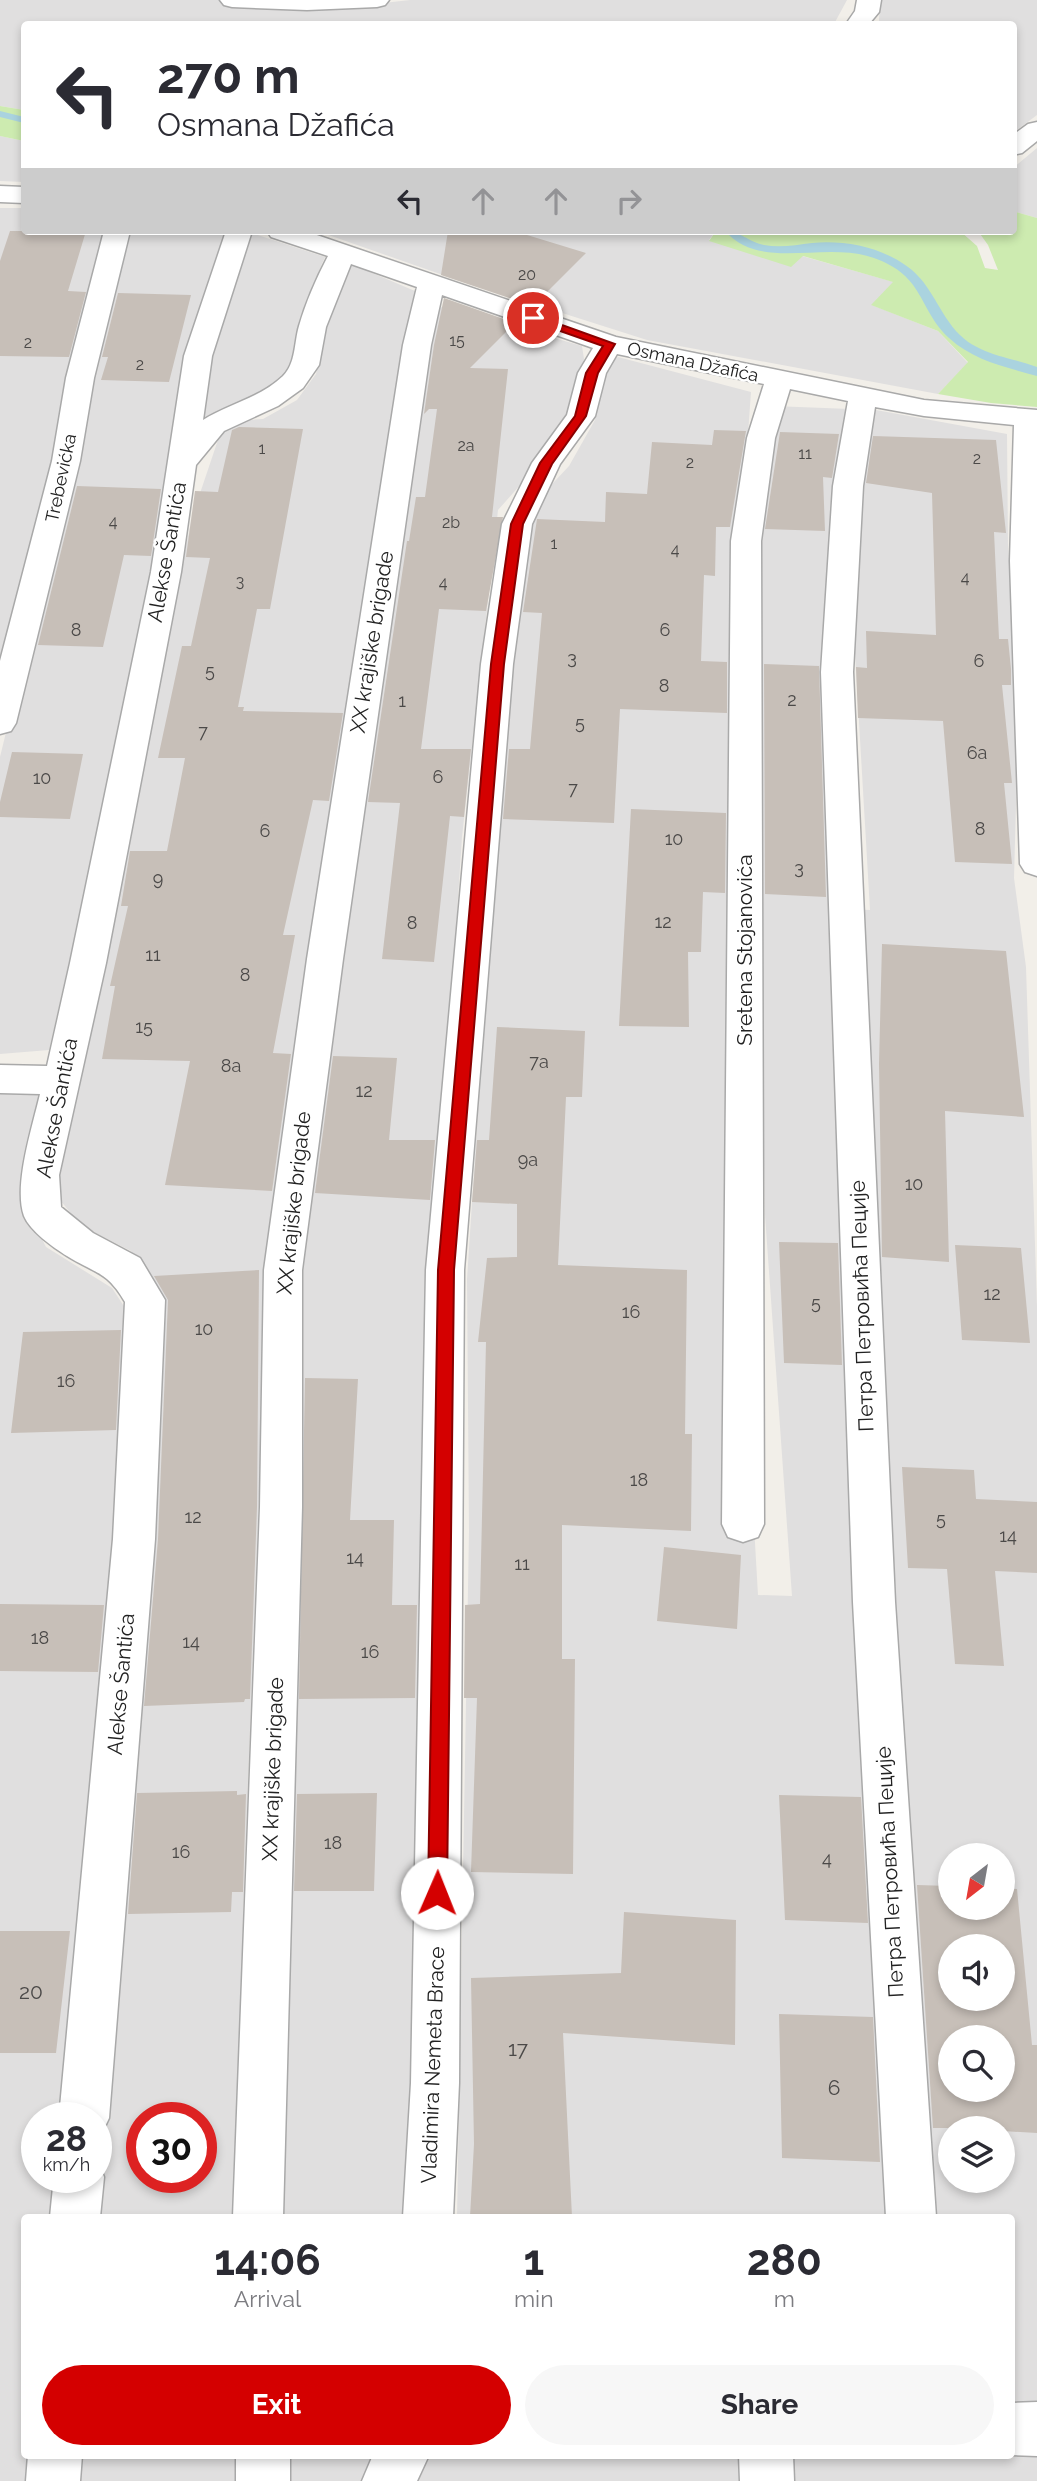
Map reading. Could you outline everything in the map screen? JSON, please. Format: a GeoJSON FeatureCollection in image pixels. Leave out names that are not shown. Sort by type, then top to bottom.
{"type":"FeatureCollection","features":[{"type":"Feature","properties":{"kind":"street"},"geometry":{"type":"LineString","coordinates":[[232,0],[307,3],[377,0]]}},
{"type":"Feature","properties":{"kind":"street"},"geometry":{"type":"LineString","coordinates":[[860,21],[867,12],[869,0]]}},
{"type":"Feature","properties":{"kind":"street"},"geometry":{"type":"LineString","coordinates":[[1017,145],[1037,129]]}},
{"type":"Feature","properties":{"kind":"street"},"geometry":{"type":"LineString","coordinates":[[0,194],[21,195]]}},
{"type":"Feature","properties":{"kind":"street","name":"Trebevićka"},"geometry":{"type":"LineString","coordinates":[[0,723],[66,461],[80,377],[116,235]]}},
{"type":"Feature","properties":{"kind":"street","name":"Alekse Šantića"},"geometry":{"type":"LineString","coordinates":[[84,2102],[134,1539],[145,1300],[126,1269],[79,1244],[42,1214],[40,1175],[88,963],[166,572],[198,356],[238,235]]}},
{"type":"Feature","properties":{"kind":"street","name":"Osmana Džafića"},"geometry":{"type":"LineString","coordinates":[[291,235],[609,344],[924,408],[1032,419]]}},
{"type":"Feature","properties":{"kind":"street"},"geometry":{"type":"LineString","coordinates":[[182,464],[214,425],[268,400],[293,382],[305,365],[312,327],[328,282],[343,253]]}},
{"type":"Feature","properties":{"kind":"street","name":"XX krajiške brigade"},"geometry":{"type":"LineString","coordinates":[[258,2214],[282,1507],[283,1270],[325,959],[417,345],[431,283]]}},
{"type":"Feature","properties":{"kind":"street","name":"Vladimira Nemeta Brace"},"geometry":{"type":"LineString","coordinates":[[428,2214],[435,2083],[446,1270],[497,664],[517,524],[546,463],[580,416],[592,373],[609,344]]}},
{"type":"Feature","properties":{"kind":"street","name":"Sretena Stojanovića"},"geometry":{"type":"LineString","coordinates":[[743,1524],[746,541],[761,438],[779,380]]}},
{"type":"Feature","properties":{"kind":"street","name":"Петра Петровића Пеције"},"geometry":{"type":"LineString","coordinates":[[863,396],[848,485],[837,672],[874,1602],[911,2214]]}},
{"type":"Feature","properties":{"kind":"street"},"geometry":{"type":"LineString","coordinates":[[1032,419],[1025,561],[1037,864]]}},
{"type":"Feature","properties":{"kind":"street"},"geometry":{"type":"LineString","coordinates":[[0,1079],[61,1080]]}},
{"type":"Feature","properties":{"kind":"street"},"geometry":{"type":"LineString","coordinates":[[75,2214],[77,2193]]}},
{"type":"Feature","properties":{"kind":"street"},"geometry":{"type":"LineString","coordinates":[[1015,2429],[1037,2429]]}},
{"type":"Feature","properties":{"kind":"street"},"geometry":{"type":"LineString","coordinates":[[53,2481],[55,2459]]}},
{"type":"Feature","properties":{"kind":"street"},"geometry":{"type":"LineString","coordinates":[[262,2459],[263,2481]]}},
{"type":"Feature","properties":{"kind":"street"},"geometry":{"type":"LineString","coordinates":[[389,2481],[400,2459]]}},
{"type":"Feature","properties":{"kind":"street"},"geometry":{"type":"LineString","coordinates":[[766,2459],[767,2481]]}},
{"type":"Feature","properties":{"kind":"shaded area"},"geometry":{"type":"Polygon","coordinates":[[[0,0],[244,0],[247,8],[357,6],[410,0],[847,0],[836,21],[21,21],[21,110],[0,106],[0,0]]]}},
{"type":"Feature","properties":{"kind":"shaded area"},"geometry":{"type":"Polygon","coordinates":[[[880,0],[1037,0],[1037,115],[1017,130],[1017,21],[879,21],[880,0]]]}},
{"type":"Feature","properties":{"kind":"shaded area"},"geometry":{"type":"Polygon","coordinates":[[[0,136],[21,140],[21,182],[0,181],[0,136]]]}},
{"type":"Feature","properties":{"kind":"shaded area"},"geometry":{"type":"Polygon","coordinates":[[[1037,148],[1037,218],[1017,212],[1017,165],[1037,148]]]}},
{"type":"Feature","properties":{"kind":"shaded area"},"geometry":{"type":"Polygon","coordinates":[[[0,208],[21,208],[21,235],[107,235],[0,679],[0,208]]]}},
{"type":"Feature","properties":{"kind":"shaded area"},"geometry":{"type":"Polygon","coordinates":[[[124,235],[224,235],[177,421],[162,540],[49,1050],[0,1054],[0,757],[88,396],[124,235]]]}},
{"type":"Feature","properties":{"kind":"shaded area"},"geometry":{"type":"Polygon","coordinates":[[[245,235],[258,235],[325,257],[310,292],[295,369],[236,416],[199,420],[230,279],[245,235]]]}},
{"type":"Feature","properties":{"kind":"shaded area"},"geometry":{"type":"Polygon","coordinates":[[[328,235],[713,235],[709,240],[802,256],[894,282],[872,305],[938,331],[968,363],[938,394],[647,340],[443,275],[328,235]]]}},
{"type":"Feature","properties":{"kind":"shaded area"},"geometry":{"type":"Polygon","coordinates":[[[351,264],[415,291],[267,1281],[243,1913],[240,2214],[90,2214],[91,2193],[112,2193],[112,2102],[97,2102],[147,1291],[131,1251],[80,1225],[57,1196],[58,1144],[130,824],[192,517],[221,431],[233,421],[263,419],[297,400],[316,374],[326,326],[351,264]]]}},
{"type":"Feature","properties":{"kind":"shaded area"},"geometry":{"type":"Polygon","coordinates":[[[443,306],[582,346],[584,359],[574,408],[545,457],[498,510],[462,837],[433,1280],[417,2214],[281,2214],[282,1902],[299,1238],[430,315],[443,306]]]}},
{"type":"Feature","properties":{"kind":"shaded area"},"geometry":{"type":"Polygon","coordinates":[[[618,357],[751,392],[742,518],[729,1091],[758,1595],[792,1596],[765,1215],[758,834],[749,624],[773,406],[850,409],[843,909],[870,910],[851,585],[866,411],[876,410],[1007,434],[1008,546],[1019,696],[1014,878],[1026,967],[1037,1307],[1037,2481],[418,2481],[429,2459],[1015,2459],[1015,2214],[457,2214],[469,1531],[467,1279],[492,898],[526,512],[569,466],[595,420],[606,365],[618,357]]]}},
{"type":"Feature","properties":{"kind":"shaded area"},"geometry":{"type":"Polygon","coordinates":[[[45,1078],[24,1204],[46,1247],[112,1288],[133,1320],[71,2102],[21,2102],[21,2193],[62,2193],[60,2214],[21,2214],[21,2459],[35,2459],[32,2481],[0,2481],[0,1080],[45,1078]]]}},
{"type":"Feature","properties":{"kind":"shaded area"},"geometry":{"type":"Polygon","coordinates":[[[74,2459],[237,2459],[237,2481],[72,2481],[74,2459]]]}},
{"type":"Feature","properties":{"kind":"shaded area"},"geometry":{"type":"Polygon","coordinates":[[[285,2459],[382,2459],[373,2481],[289,2481],[285,2459]]]}},
{"type":"Feature","properties":{"kind":"green space"},"geometry":{"type":"Polygon","coordinates":[[[0,106],[21,110],[21,140],[0,136],[0,106]]]}},
{"type":"Feature","properties":{"kind":"green space"},"geometry":{"type":"Polygon","coordinates":[[[1017,212],[1037,218],[1037,407],[938,394],[968,362],[938,331],[871,305],[893,282],[803,256],[791,267],[709,241],[713,235],[965,235],[977,246],[985,268],[998,270],[981,235],[1017,235],[1017,212]]]}},
{"type":"Feature","properties":{"kind":"building"},"geometry":{"type":"Polygon","coordinates":[[[10,231],[21,231],[21,235],[85,235],[68,291],[86,292],[69,357],[0,356],[0,261],[10,231]]]}},
{"type":"Feature","properties":{"kind":"building"},"geometry":{"type":"Polygon","coordinates":[[[447,235],[527,235],[586,253],[533,306],[441,275],[447,235]]]}},
{"type":"Feature","properties":{"kind":"building"},"geometry":{"type":"Polygon","coordinates":[[[118,293],[191,295],[169,382],[101,380],[108,357],[102,357],[118,293]]]}},
{"type":"Feature","properties":{"kind":"building"},"geometry":{"type":"Polygon","coordinates":[[[444,298],[515,323],[470,368],[508,369],[492,517],[503,517],[486,611],[439,609],[421,749],[471,749],[464,817],[450,816],[434,962],[382,959],[400,803],[368,802],[407,541],[416,497],[425,497],[437,409],[429,409],[424,414],[444,298]]]}},
{"type":"Feature","properties":{"kind":"building"},"geometry":{"type":"Polygon","coordinates":[[[239,427],[303,429],[270,609],[257,609],[238,707],[244,707],[243,711],[343,713],[329,801],[313,800],[283,935],[295,935],[273,1053],[291,1054],[272,1191],[165,1185],[190,1061],[102,1059],[115,986],[110,986],[128,906],[121,906],[130,851],[167,851],[185,758],[158,758],[182,646],[191,646],[210,558],[186,557],[195,491],[218,492],[232,430],[239,427]]]}},
{"type":"Feature","properties":{"kind":"building"},"geometry":{"type":"Polygon","coordinates":[[[714,430],[746,431],[730,527],[716,527],[715,576],[704,575],[701,661],[727,662],[727,713],[620,709],[614,823],[503,819],[509,749],[530,749],[542,613],[523,612],[537,519],[605,522],[606,492],[647,494],[652,442],[712,445],[714,430]]]}},
{"type":"Feature","properties":{"kind":"building"},"geometry":{"type":"Polygon","coordinates":[[[780,432],[839,434],[832,478],[823,477],[825,531],[765,529],[780,432]]]}},
{"type":"Feature","properties":{"kind":"building"},"geometry":{"type":"Polygon","coordinates":[[[873,436],[996,440],[1006,533],[994,532],[999,639],[1008,639],[1011,669],[1011,685],[1002,685],[1012,783],[1004,783],[1012,864],[955,862],[943,721],[858,718],[856,667],[867,668],[866,631],[936,635],[932,493],[866,483],[873,436]]]}},
{"type":"Feature","properties":{"kind":"building"},"geometry":{"type":"Polygon","coordinates":[[[77,486],[161,489],[151,556],[124,555],[103,647],[38,645],[77,486]]]}},
{"type":"Feature","properties":{"kind":"building"},"geometry":{"type":"Polygon","coordinates":[[[764,664],[819,666],[826,897],[765,894],[764,664]]]}},
{"type":"Feature","properties":{"kind":"building"},"geometry":{"type":"Polygon","coordinates":[[[12,752],[83,754],[70,819],[0,817],[0,802],[12,752]]]}},
{"type":"Feature","properties":{"kind":"building"},"geometry":{"type":"Polygon","coordinates":[[[631,809],[726,813],[725,893],[703,892],[701,952],[688,952],[689,1027],[619,1026],[631,809]]]}},
{"type":"Feature","properties":{"kind":"building"},"geometry":{"type":"Polygon","coordinates":[[[882,944],[1006,951],[1024,1117],[945,1111],[949,1262],[882,1257],[879,1064],[882,944]]]}},
{"type":"Feature","properties":{"kind":"building"},"geometry":{"type":"Polygon","coordinates":[[[497,1027],[585,1031],[582,1097],[566,1097],[558,1265],[687,1270],[685,1434],[692,1434],[691,1531],[562,1525],[562,1659],[575,1659],[573,1874],[471,1872],[477,1698],[464,1698],[465,1605],[480,1604],[486,1342],[478,1342],[487,1258],[517,1257],[517,1204],[472,1202],[477,1140],[489,1140],[497,1027]]]}},
{"type":"Feature","properties":{"kind":"building"},"geometry":{"type":"Polygon","coordinates":[[[333,1056],[397,1058],[389,1140],[435,1140],[430,1200],[315,1193],[333,1056]]]}},
{"type":"Feature","properties":{"kind":"building"},"geometry":{"type":"Polygon","coordinates":[[[779,1242],[838,1243],[842,1365],[784,1363],[779,1242]]]}},
{"type":"Feature","properties":{"kind":"building"},"geometry":{"type":"Polygon","coordinates":[[[955,1245],[1021,1248],[1030,1343],[962,1340],[955,1245]]]}},
{"type":"Feature","properties":{"kind":"building"},"geometry":{"type":"Polygon","coordinates":[[[259,1270],[257,1507],[250,1699],[245,1699],[244,1702],[144,1706],[158,1539],[168,1300],[154,1276],[259,1270]]]}},
{"type":"Feature","properties":{"kind":"building"},"geometry":{"type":"Polygon","coordinates":[[[121,1330],[116,1430],[11,1433],[23,1332],[121,1330]]]}},
{"type":"Feature","properties":{"kind":"building"},"geometry":{"type":"Polygon","coordinates":[[[305,1378],[358,1379],[350,1520],[394,1520],[392,1605],[417,1605],[415,1698],[299,1699],[305,1378]]]}},
{"type":"Feature","properties":{"kind":"building"},"geometry":{"type":"Polygon","coordinates":[[[902,1467],[974,1470],[976,1499],[1037,1502],[1037,1573],[995,1571],[1004,1666],[955,1664],[947,1569],[908,1568],[902,1467]]]}},
{"type":"Feature","properties":{"kind":"building"},"geometry":{"type":"Polygon","coordinates":[[[664,1547],[741,1555],[737,1629],[657,1621],[664,1547]]]}},
{"type":"Feature","properties":{"kind":"building"},"geometry":{"type":"Polygon","coordinates":[[[0,1604],[104,1605],[98,1672],[0,1671],[0,1604]]]}},
{"type":"Feature","properties":{"kind":"building"},"geometry":{"type":"Polygon","coordinates":[[[237,1791],[237,1795],[246,1794],[243,1892],[232,1892],[231,1912],[128,1914],[137,1793],[237,1791]]]}},
{"type":"Feature","properties":{"kind":"building"},"geometry":{"type":"Polygon","coordinates":[[[377,1793],[374,1891],[294,1891],[297,1794],[377,1793]]]}},
{"type":"Feature","properties":{"kind":"building"},"geometry":{"type":"Polygon","coordinates":[[[779,1795],[861,1797],[868,1923],[785,1920],[779,1795]]]}},
{"type":"Feature","properties":{"kind":"building"},"geometry":{"type":"Polygon","coordinates":[[[917,1885],[938,1886],[938,1920],[1015,1920],[1017,1889],[1032,2045],[1037,2045],[1037,2133],[1015,2132],[1015,2116],[938,2116],[938,2128],[933,2128],[917,1885]]]}},
{"type":"Feature","properties":{"kind":"building"},"geometry":{"type":"Polygon","coordinates":[[[624,1912],[736,1920],[735,2045],[563,2033],[572,2214],[470,2214],[474,2144],[471,1978],[621,1973],[624,1912]]]}},
{"type":"Feature","properties":{"kind":"building"},"geometry":{"type":"Polygon","coordinates":[[[0,1931],[70,1931],[56,2053],[0,2053],[0,1931]]]}},
{"type":"Feature","properties":{"kind":"building"},"geometry":{"type":"Polygon","coordinates":[[[779,2014],[873,2017],[880,2162],[782,2158],[779,2014]]]}},
{"type":"Feature","properties":{"kind":"waterway"},"geometry":{"type":"LineString","coordinates":[[0,114],[21,119]]}},
{"type":"Feature","properties":{"kind":"waterway"},"geometry":{"type":"LineString","coordinates":[[736,235],[753,246],[764,249],[833,246],[857,249],[882,257],[916,280],[947,329],[964,344],[994,360],[1037,372]]}},
{"type":"Feature","properties":{"kind":"route"},"geometry":{"type":"LineString","coordinates":[[437,1893],[446,1270],[497,664],[517,524],[546,463],[580,416],[592,373],[609,344],[533,318]]}}]}
